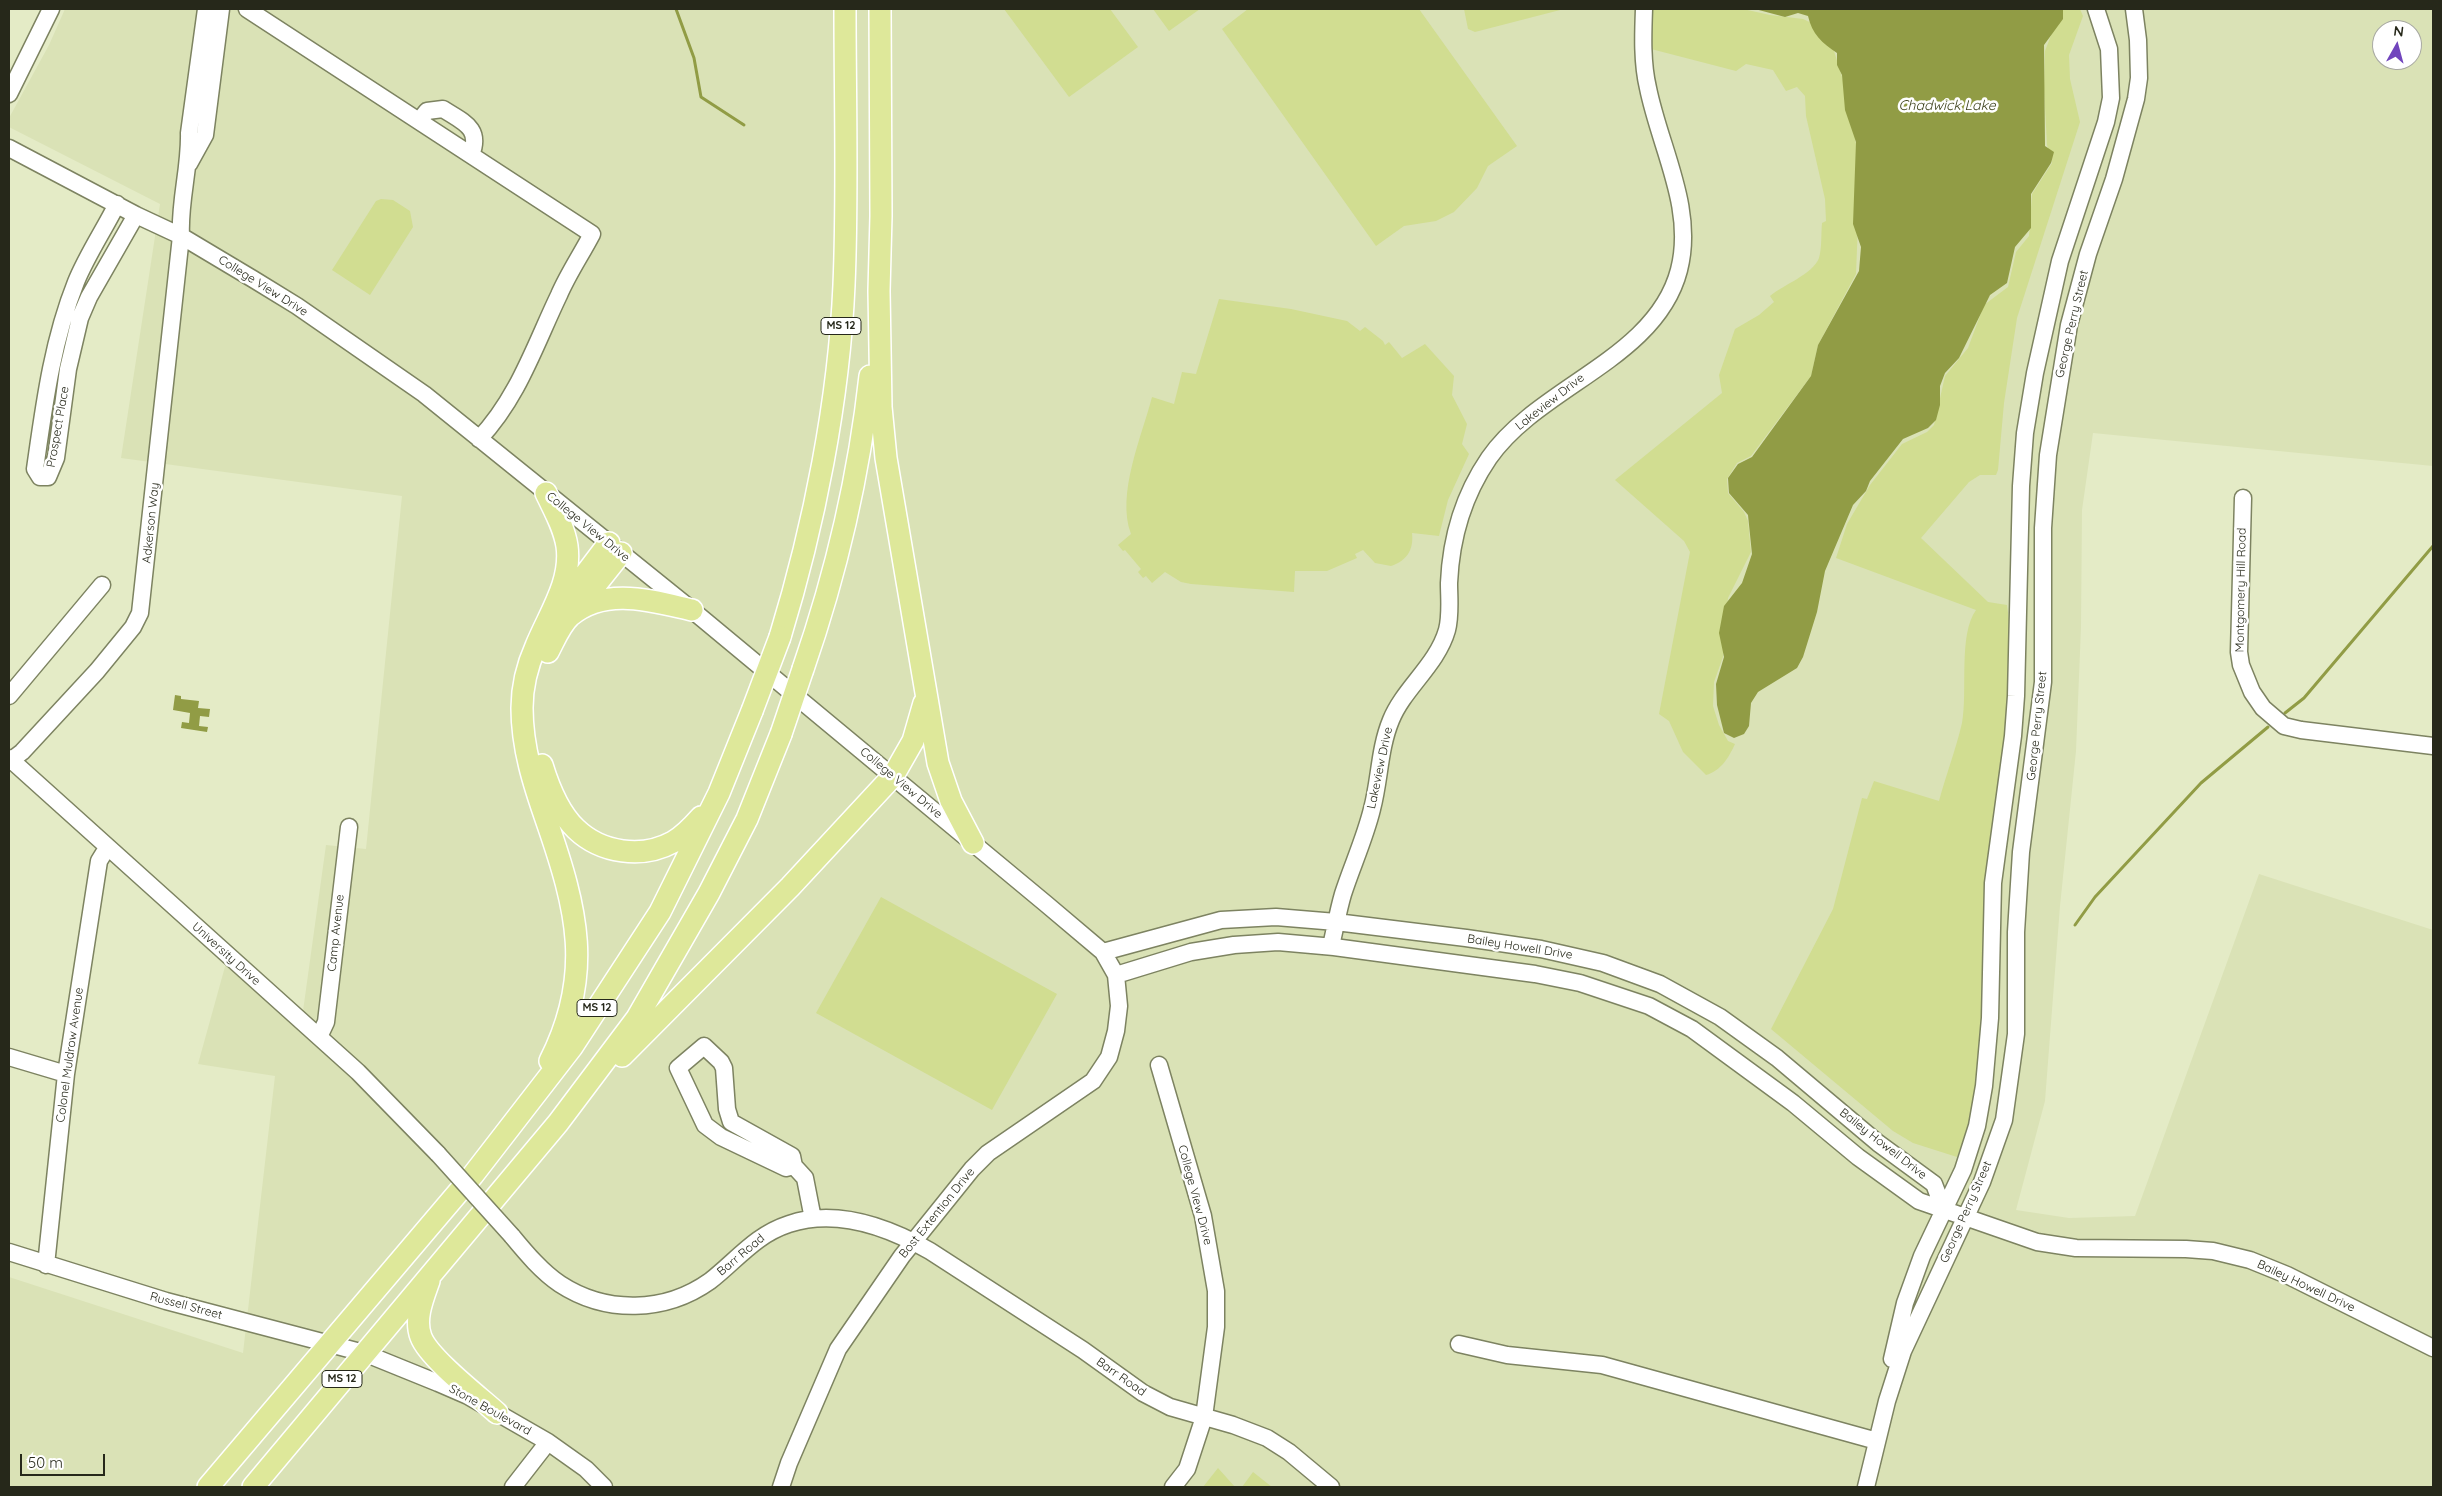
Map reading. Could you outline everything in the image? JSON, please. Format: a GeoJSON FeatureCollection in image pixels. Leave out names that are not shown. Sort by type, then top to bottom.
{"type":"FeatureCollection","features":[{"type":"Feature","properties":{"kind":"main road","name":"MS 12"},"geometry":{"type":"LineString","coordinates":[[208,1487],[473,1175],[572,1048],[660,912],[719,793],[780,637],[806,545],[838,364],[844,286],[847,177],[843,9]]}},
{"type":"Feature","properties":{"kind":"main road","name":"MS 12"},"geometry":{"type":"LineString","coordinates":[[252,1487],[558,1123],[632,1025],[673,958],[747,818],[781,734],[828,592],[852,492],[869,379],[879,291],[881,216],[880,9]]}},
{"type":"Feature","properties":{"kind":"main road"},"geometry":{"type":"LineString","coordinates":[[879,291],[881,407],[886,458],[925,693],[938,763],[951,801],[973,842]]}},
{"type":"Feature","properties":{"kind":"main road"},"geometry":{"type":"LineString","coordinates":[[508,1130],[545,1072],[561,1038],[574,998],[577,978],[573,908],[568,884],[533,779],[523,731],[522,694],[526,676],[534,651],[565,577],[568,554],[563,529],[546,493]]}},
{"type":"Feature","properties":{"kind":"main road"},"geometry":{"type":"LineString","coordinates":[[545,628],[615,548]]}},
{"type":"Feature","properties":{"kind":"main road"},"geometry":{"type":"LineString","coordinates":[[615,548],[548,652],[538,684],[536,701],[540,754],[552,792],[567,819],[577,830],[604,846],[630,852],[644,851],[672,842],[700,817],[719,793]]}},
{"type":"Feature","properties":{"kind":"main road"},"geometry":{"type":"LineString","coordinates":[[570,616],[597,602],[612,598],[652,600],[692,610]]}},
{"type":"Feature","properties":{"kind":"main road"},"geometry":{"type":"LineString","coordinates":[[558,1123],[790,887],[893,776],[913,741],[924,708],[925,693]]}},
{"type":"Feature","properties":{"kind":"main road"},"geometry":{"type":"LineString","coordinates":[[432,1271],[421,1305],[418,1324],[421,1337],[431,1352],[497,1413]]}},
{"type":"Feature","properties":{"kind":"street"},"geometry":{"type":"LineString","coordinates":[[9,94],[50,9]]}},
{"type":"Feature","properties":{"kind":"street","name":"Adkerson Way"},"geometry":{"type":"LineString","coordinates":[[10,760],[22,752],[97,671],[133,627],[140,613],[181,236],[180,221],[206,9]]}},
{"type":"Feature","properties":{"kind":"street"},"geometry":{"type":"LineString","coordinates":[[187,168],[205,135],[221,9]]}},
{"type":"Feature","properties":{"kind":"street"},"geometry":{"type":"LineString","coordinates":[[248,9],[592,234],[559,294],[521,381],[493,424],[479,439]]}},
{"type":"Feature","properties":{"kind":"street","name":"Lakeview Drive"},"geometry":{"type":"LineString","coordinates":[[1331,946],[1348,880],[1364,837],[1373,805],[1381,754],[1391,719],[1439,649],[1447,630],[1451,548],[1469,491],[1502,441],[1535,411],[1640,335],[1661,309],[1673,288],[1682,252],[1682,209],[1647,88],[1644,57],[1644,9]]}},
{"type":"Feature","properties":{"kind":"street","name":"George Perry Street"},"geometry":{"type":"LineString","coordinates":[[1887,1401],[1893,1353],[1905,1303],[1966,1160],[1977,1126],[1984,1086],[1990,1018],[1993,883],[2013,736],[2016,696],[2021,486],[2025,433],[2035,373],[2060,261],[2106,122],[2111,98],[2110,56],[2096,9]]}},
{"type":"Feature","properties":{"kind":"street","name":"George Perry Street"},"geometry":{"type":"LineString","coordinates":[[1866,1487],[1887,1401],[1903,1351],[1982,1182],[2004,1120],[2016,1034],[2016,932],[2021,852],[2043,682],[2043,528],[2048,455],[2069,325],[2088,254],[2117,171],[2136,99],[2139,78],[2138,40],[2134,9]]}},
{"type":"Feature","properties":{"kind":"street"},"geometry":{"type":"LineString","coordinates":[[419,121],[427,111],[443,109],[469,126],[475,134],[475,145],[471,155]]}},
{"type":"Feature","properties":{"kind":"street","name":"College View Drive"},"geometry":{"type":"LineString","coordinates":[[9,148],[136,215],[181,236],[297,306],[424,394],[692,610],[973,842],[1103,952],[1116,975]]}},
{"type":"Feature","properties":{"kind":"street","name":"Prospect Place"},"geometry":{"type":"LineString","coordinates":[[117,204],[84,264],[63,316],[45,395],[35,469],[40,477],[48,477],[56,458],[69,361],[85,305],[136,215]]}},
{"type":"Feature","properties":{"kind":"street","name":"Montgomery Hill Road"},"geometry":{"type":"LineString","coordinates":[[2243,498],[2239,652],[2245,679],[2263,708],[2284,726],[2302,730],[2433,746]]}},
{"type":"Feature","properties":{"kind":"street"},"geometry":{"type":"LineString","coordinates":[[9,696],[102,585]]}},
{"type":"Feature","properties":{"kind":"street","name":"University Drive"},"geometry":{"type":"LineString","coordinates":[[10,760],[389,1101],[438,1154]]}},
{"type":"Feature","properties":{"kind":"street","name":"Camp Avenue"},"geometry":{"type":"LineString","coordinates":[[319,1037],[326,1022],[348,828]]}},
{"type":"Feature","properties":{"kind":"street","name":"Colonel Muldrow Avenue"},"geometry":{"type":"LineString","coordinates":[[46,1265],[66,1074],[99,861],[107,848]]}},
{"type":"Feature","properties":{"kind":"street","name":"Bailey Howell Drive"},"geometry":{"type":"LineString","coordinates":[[1103,952],[1221,920],[1276,917],[1336,922],[1541,949],[1603,963],[1660,984],[1720,1017],[1777,1058],[1878,1143],[1934,1184],[1944,1208]]}},
{"type":"Feature","properties":{"kind":"street","name":"Bailey Howell Drive"},"geometry":{"type":"LineString","coordinates":[[1116,975],[1191,952],[1234,944],[1278,942],[1331,946],[1535,974],[1580,983],[1649,1006],[1692,1029],[1793,1103],[1891,1183],[1920,1201],[1944,1208],[1965,1219],[2037,1242],[2068,1247],[2123,1250],[2186,1248],[2212,1251],[2250,1260],[2287,1275],[2433,1348]]}},
{"type":"Feature","properties":{"kind":"street","name":"Bost Extention Drive"},"geometry":{"type":"LineString","coordinates":[[781,1487],[789,1463],[838,1349],[914,1242],[972,1168],[988,1153],[1066,1101],[1098,1075],[1109,1057],[1116,1032],[1119,1006],[1116,975]]}},
{"type":"Feature","properties":{"kind":"street"},"geometry":{"type":"LineString","coordinates":[[794,1166],[786,1168],[721,1137],[700,1120],[678,1068],[704,1046],[720,1062],[724,1068],[727,1109],[731,1122],[792,1156],[794,1166],[806,1178],[813,1219]]}},
{"type":"Feature","properties":{"kind":"street"},"geometry":{"type":"LineString","coordinates":[[9,1057],[66,1074]]}},
{"type":"Feature","properties":{"kind":"street","name":"College View Drive"},"geometry":{"type":"LineString","coordinates":[[1159,1065],[1203,1216],[1216,1291],[1216,1327],[1204,1417],[1188,1469],[1173,1487]]}},
{"type":"Feature","properties":{"kind":"street"},"geometry":{"type":"LineString","coordinates":[[721,1137],[731,1122]]}},
{"type":"Feature","properties":{"kind":"street","name":"Barr Road"},"geometry":{"type":"LineString","coordinates":[[438,1154],[554,1280],[575,1292],[609,1304],[637,1306],[660,1303],[693,1292],[716,1276],[748,1246],[765,1234],[789,1224],[825,1217],[866,1222],[914,1242],[1083,1350],[1143,1393],[1170,1406],[1268,1438],[1289,1452],[1331,1487]]}},
{"type":"Feature","properties":{"kind":"street","name":"Russell Street"},"geometry":{"type":"LineString","coordinates":[[9,1252],[166,1301],[364,1354]]}},
{"type":"Feature","properties":{"kind":"street"},"geometry":{"type":"LineString","coordinates":[[1459,1344],[1507,1355],[1602,1366],[1877,1442]]}},
{"type":"Feature","properties":{"kind":"street","name":"Stone Boulevard"},"geometry":{"type":"LineString","coordinates":[[364,1354],[438,1382],[497,1413],[548,1442],[586,1469],[604,1487]]}},
{"type":"Feature","properties":{"kind":"street"},"geometry":{"type":"LineString","coordinates":[[513,1487],[548,1442]]}},
{"type":"Feature","properties":{"kind":"shaded area"},"geometry":{"type":"Polygon","coordinates":[[[65,9],[2433,9],[2433,466],[2093,433],[2082,510],[2081,627],[2076,751],[2060,906],[2045,1101],[2016,1210],[2069,1218],[2135,1216],[2259,874],[2433,930],[2433,1487],[9,1487],[9,1277],[243,1353],[275,1076],[198,1064],[231,945],[303,1011],[326,845],[366,849],[402,496],[121,458],[160,204],[9,127],[9,118],[49,45],[65,9]]]}},
{"type":"Feature","properties":{"kind":"shaded area"},"geometry":{"type":"Polygon","coordinates":[[[1004,9],[1110,9],[1138,47],[1069,97],[1004,9]]]}},
{"type":"Feature","properties":{"kind":"shaded area"},"geometry":{"type":"Polygon","coordinates":[[[1153,9],[1200,9],[1169,31],[1153,9]]]}},
{"type":"Feature","properties":{"kind":"shaded area"},"geometry":{"type":"Polygon","coordinates":[[[1248,9],[1419,9],[1517,146],[1488,166],[1477,188],[1454,212],[1436,221],[1404,226],[1376,246],[1222,29],[1248,9]]]}},
{"type":"Feature","properties":{"kind":"shaded area"},"geometry":{"type":"Polygon","coordinates":[[[1464,9],[1564,9],[1475,32],[1468,29],[1464,9]]]}},
{"type":"Feature","properties":{"kind":"shaded area"},"geometry":{"type":"Polygon","coordinates":[[[1652,9],[1743,9],[1803,19],[1818,26],[1830,38],[1851,106],[1860,175],[1856,274],[1818,345],[1811,376],[1751,456],[1737,463],[1727,479],[1728,493],[1744,512],[1748,521],[1751,552],[1728,598],[1723,657],[1714,682],[1713,706],[1719,725],[1728,741],[1735,744],[1720,767],[1706,775],[1683,752],[1669,721],[1659,714],[1690,552],[1684,541],[1615,480],[1722,393],[1719,375],[1735,329],[1759,315],[1774,302],[1770,296],[1816,264],[1821,245],[1822,223],[1826,221],[1825,199],[1806,116],[1805,96],[1797,87],[1786,91],[1773,70],[1746,64],[1736,71],[1651,49],[1652,9]]]}},
{"type":"Feature","properties":{"kind":"shaded area"},"geometry":{"type":"Polygon","coordinates":[[[2061,9],[2080,9],[2083,16],[2069,55],[2070,79],[2080,122],[2017,318],[2004,403],[1998,470],[1996,475],[1980,475],[1969,482],[1921,538],[1988,602],[2007,605],[2011,637],[2011,669],[2006,733],[1992,829],[1986,887],[1984,1014],[1980,1065],[1972,1112],[1957,1157],[1913,1143],[1893,1131],[1771,1029],[1833,909],[1862,798],[1867,799],[1874,781],[1939,801],[1957,742],[1964,710],[1967,634],[1970,621],[1976,610],[1836,558],[1847,524],[1870,485],[1902,444],[1927,432],[1934,425],[1945,376],[1968,348],[1984,305],[2008,287],[2016,252],[2029,236],[2032,194],[2052,163],[2047,145],[2044,88],[2045,51],[2061,9]]]}},
{"type":"Feature","properties":{"kind":"shaded area"},"geometry":{"type":"Polygon","coordinates":[[[381,199],[393,200],[410,211],[413,227],[370,295],[332,270],[376,201],[381,199]]]}},
{"type":"Feature","properties":{"kind":"shaded area"},"geometry":{"type":"Polygon","coordinates":[[[1219,299],[1291,309],[1347,321],[1360,331],[1365,327],[1383,341],[1385,345],[1389,342],[1402,358],[1425,344],[1454,376],[1452,395],[1467,424],[1462,444],[1469,454],[1448,500],[1439,536],[1412,533],[1412,544],[1408,554],[1397,564],[1391,566],[1375,563],[1363,550],[1355,554],[1357,558],[1327,571],[1295,571],[1294,592],[1191,584],[1181,582],[1165,572],[1152,583],[1146,576],[1143,578],[1138,572],[1141,569],[1125,550],[1123,551],[1118,545],[1131,534],[1127,518],[1127,501],[1132,465],[1152,397],[1174,404],[1182,372],[1196,374],[1219,299]]]}},
{"type":"Feature","properties":{"kind":"shaded area"},"geometry":{"type":"Polygon","coordinates":[[[881,897],[1057,994],[992,1110],[816,1013],[881,897]]]}},
{"type":"Feature","properties":{"kind":"shaded area"},"geometry":{"type":"Polygon","coordinates":[[[1218,1468],[1235,1487],[1203,1487],[1218,1468]]]}},
{"type":"Feature","properties":{"kind":"shaded area"},"geometry":{"type":"Polygon","coordinates":[[[1253,1472],[1272,1487],[1242,1487],[1253,1472]]]}},
{"type":"Feature","properties":{"kind":"water","name":"Chadwick Lake"},"geometry":{"type":"Polygon","coordinates":[[[1755,9],[2063,9],[2063,19],[2044,45],[2045,146],[2054,152],[2051,163],[2031,194],[2031,228],[2015,247],[2007,283],[1990,295],[1959,358],[1945,373],[1940,386],[1940,405],[1936,420],[1928,428],[1903,439],[1870,481],[1866,491],[1853,505],[1825,571],[1817,612],[1803,657],[1797,668],[1758,692],[1751,703],[1749,726],[1744,734],[1734,738],[1724,733],[1717,705],[1716,684],[1724,657],[1719,633],[1724,606],[1742,583],[1752,554],[1748,515],[1729,493],[1728,478],[1738,464],[1752,457],[1811,376],[1818,345],[1859,271],[1861,247],[1853,224],[1856,142],[1845,110],[1842,75],[1837,65],[1837,53],[1818,38],[1808,16],[1798,13],[1785,17],[1755,9]]]}},
{"type":"Feature","properties":{"kind":"water"},"geometry":{"type":"Polygon","coordinates":[[[175,695],[181,696],[181,699],[199,701],[198,708],[210,709],[209,717],[200,716],[199,726],[208,727],[207,732],[181,728],[182,722],[189,723],[190,713],[173,710],[175,695]]]}},
{"type":"Feature","properties":{"kind":"waterway"},"geometry":{"type":"LineString","coordinates":[[676,9],[694,58],[701,97],[744,125]]}},
{"type":"Feature","properties":{"kind":"waterway"},"geometry":{"type":"LineString","coordinates":[[2285,713],[2304,698],[2433,546]]}},
{"type":"Feature","properties":{"kind":"waterway"},"geometry":{"type":"LineString","coordinates":[[2075,925],[2095,897],[2201,783],[2268,727]]}}]}
